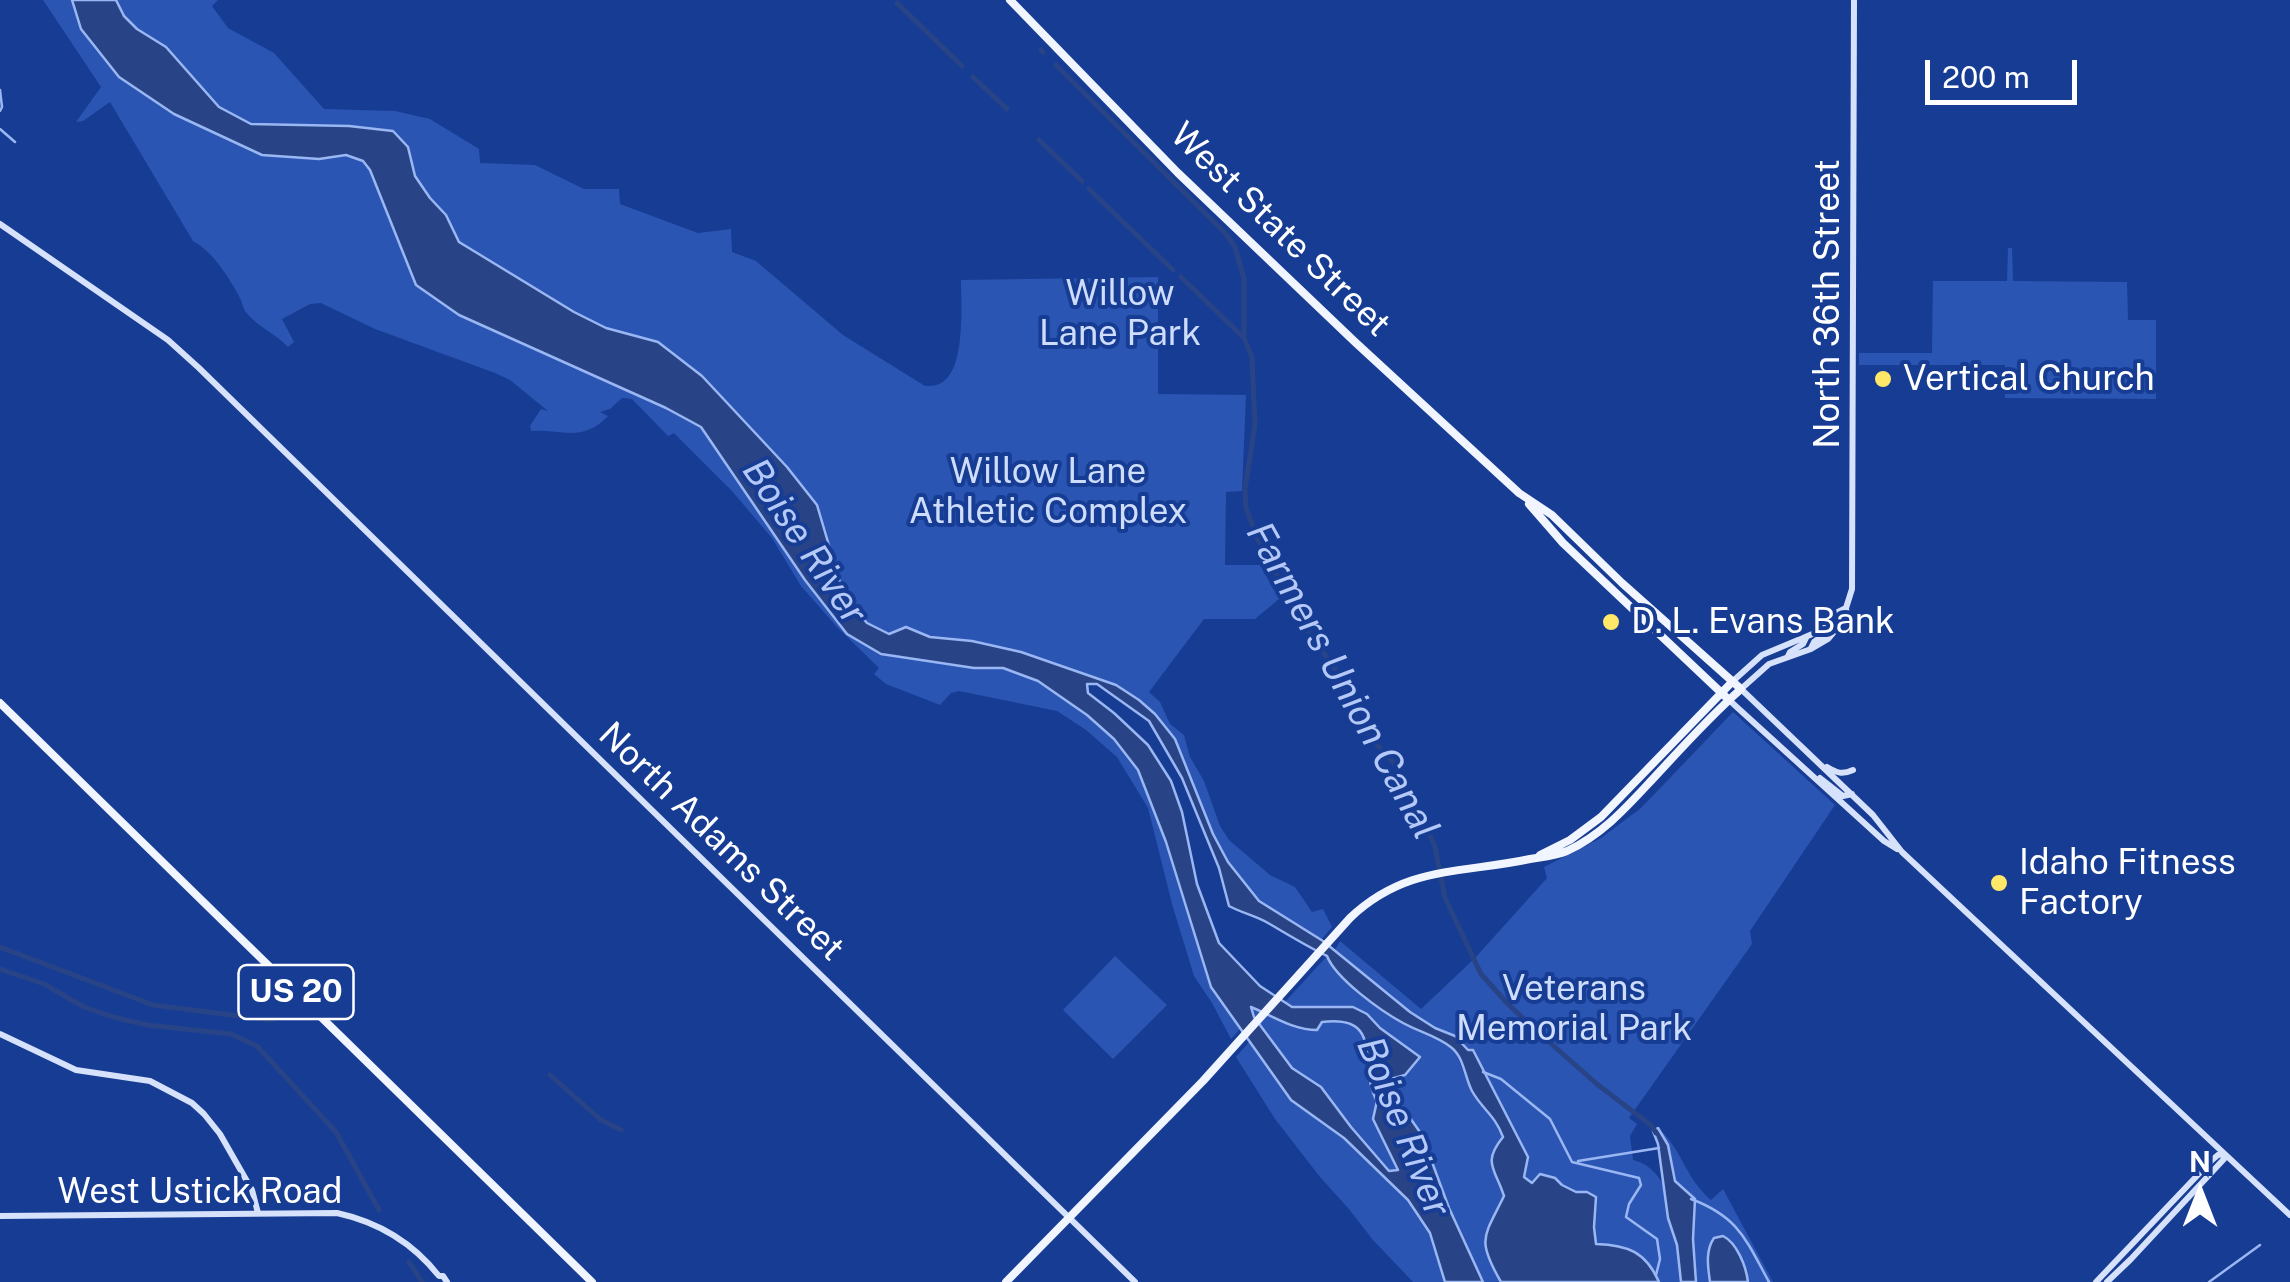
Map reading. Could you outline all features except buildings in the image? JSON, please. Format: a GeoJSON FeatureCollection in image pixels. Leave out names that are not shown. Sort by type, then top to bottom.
{"type":"FeatureCollection","features":[{"type":"Feature","properties":{"kind":"main road","name":"West State Street"},"geometry":{"type":"LineString","coordinates":[[1010,0],[1193,187],[1519,493],[1729,700]]}},
{"type":"Feature","properties":{"kind":"main road","name":"West State Street"},"geometry":{"type":"LineString","coordinates":[[1519,493],[1552,514],[1741,689]]}},
{"type":"Feature","properties":{"kind":"main road","name":"West State Street"},"geometry":{"type":"LineString","coordinates":[[1543,520],[1568,539],[1576,537]]}},
{"type":"Feature","properties":{"kind":"main road","name":"West State Street"},"geometry":{"type":"LineString","coordinates":[[1593,570],[1598,568],[1620,581]]}},
{"type":"Feature","properties":{"kind":"main road"},"geometry":{"type":"LineString","coordinates":[[1531,859],[1570,840],[1601,818],[1733,682]]}},
{"type":"Feature","properties":{"kind":"main road"},"geometry":{"type":"LineString","coordinates":[[1006,1282],[1230,1052],[1367,902],[1396,884],[1430,875],[1556,855],[1600,832],[1741,689]]}},
{"type":"Feature","properties":{"kind":"main road","name":"US 20"},"geometry":{"type":"LineString","coordinates":[[0,702],[592,1282]]}},
{"type":"Feature","properties":{"kind":"street","name":"North 36th Street"},"geometry":{"type":"LineString","coordinates":[[1846,608],[1852,589],[1854,0]]}},
{"type":"Feature","properties":{"kind":"street","name":"North Adams Street"},"geometry":{"type":"LineString","coordinates":[[0,224],[168,340],[1135,1282]]}},
{"type":"Feature","properties":{"kind":"street"},"geometry":{"type":"LineString","coordinates":[[1733,682],[1766,652],[1806,638],[1846,608],[1846,616],[1833,634],[1810,649],[1769,664],[1741,689]]}},
{"type":"Feature","properties":{"kind":"street"},"geometry":{"type":"LineString","coordinates":[[1810,649],[1825,634],[1825,626]]}},
{"type":"Feature","properties":{"kind":"street"},"geometry":{"type":"LineString","coordinates":[[1788,657],[1806,638]]}},
{"type":"Feature","properties":{"kind":"street","name":"West State Street"},"geometry":{"type":"LineString","coordinates":[[1741,689],[1873,814],[1902,852],[2290,1216]]}},
{"type":"Feature","properties":{"kind":"street","name":"West State Street"},"geometry":{"type":"LineString","coordinates":[[1729,700],[1884,841],[1902,852]]}},
{"type":"Feature","properties":{"kind":"street"},"geometry":{"type":"LineString","coordinates":[[1816,760],[1838,774],[1853,770]]}},
{"type":"Feature","properties":{"kind":"street","name":"West State Street"},"geometry":{"type":"LineString","coordinates":[[1808,770],[1843,796],[1853,794]]}},
{"type":"Feature","properties":{"kind":"street"},"geometry":{"type":"LineString","coordinates":[[0,1034],[76,1070],[150,1081],[192,1103],[223,1138],[252,1190],[258,1213]]}},
{"type":"Feature","properties":{"kind":"street"},"geometry":{"type":"LineString","coordinates":[[2096,1282],[2218,1155],[2224,1154],[2176,1211],[2106,1282]]}},
{"type":"Feature","properties":{"kind":"street","name":"West Ustick Road"},"geometry":{"type":"LineString","coordinates":[[0,1216],[322,1212],[364,1220],[394,1234],[430,1264],[439,1279],[443,1276],[447,1282]]}},
{"type":"Feature","properties":{"kind":"green space"},"geometry":{"type":"Polygon","coordinates":[[[43,0],[72,0],[174,114],[217,132],[319,159],[346,155],[363,161],[417,285],[459,316],[701,427],[805,580],[847,634],[881,654],[974,668],[1003,668],[1038,681],[1087,715],[1114,739],[1138,770],[1166,842],[1211,987],[1241,1028],[1231,1039],[1194,976],[1148,808],[1117,757],[1086,730],[1057,711],[959,691],[951,693],[940,705],[886,684],[874,674],[879,668],[801,586],[772,538],[731,490],[674,433],[668,436],[632,399],[622,398],[600,412],[608,416],[580,432],[531,431],[541,409],[548,411],[510,380],[375,329],[321,303],[310,304],[282,319],[294,342],[288,347],[249,316],[219,265],[193,241],[110,102],[76,122],[101,87],[43,0]]]}},
{"type":"Feature","properties":{"kind":"green space","name":"Willow Lane Athletic Complex"},"geometry":{"type":"Polygon","coordinates":[[[116,0],[218,0],[212,6],[228,28],[274,53],[324,109],[395,111],[430,119],[479,149],[480,163],[535,165],[584,189],[619,189],[620,204],[698,233],[731,229],[732,252],[756,261],[843,335],[925,386],[941,383],[955,365],[961,280],[1158,277],[1158,394],[1246,395],[1242,491],[1226,492],[1225,565],[1260,565],[1279,599],[1255,619],[1204,619],[1149,692],[1160,702],[1170,724],[1184,735],[1190,757],[1229,840],[1270,875],[1295,887],[1312,912],[1323,909],[1332,927],[1321,940],[1259,901],[1228,862],[1213,834],[1175,739],[1139,700],[1021,652],[930,637],[906,627],[889,634],[867,623],[844,596],[817,505],[702,376],[658,342],[606,328],[574,312],[459,242],[446,215],[415,176],[408,147],[349,126],[251,124],[219,107],[166,47],[124,16],[116,0]]]}},
{"type":"Feature","properties":{"kind":"green space"},"geometry":{"type":"Polygon","coordinates":[[[2008,248],[2012,248],[2013,281],[2127,282],[2128,320],[2156,320],[2156,399],[2005,398],[2005,365],[1859,365],[1859,353],[1932,353],[1933,281],[2007,281],[2008,248]]]}},
{"type":"Feature","properties":{"kind":"green space","name":"Veterans Memorial Park"},"geometry":{"type":"Polygon","coordinates":[[[1733,712],[1835,805],[1750,931],[1752,944],[1629,1118],[1637,1124],[1630,1136],[1633,1160],[1656,1174],[1667,1197],[1685,1190],[1675,1181],[1668,1145],[1658,1128],[1711,1200],[1723,1189],[1773,1282],[1483,1282],[1449,1208],[1422,1135],[1387,1085],[1387,1080],[1420,1057],[1353,1007],[1292,1007],[1285,1002],[1327,956],[1404,1024],[1454,1049],[1472,1092],[1497,1122],[1503,1137],[1520,1141],[1473,1051],[1455,1036],[1410,1012],[1332,955],[1340,941],[1421,1009],[1475,958],[1547,878],[1544,867],[1601,838],[1641,808],[1733,712]]]}},
{"type":"Feature","properties":{"kind":"green space"},"geometry":{"type":"Polygon","coordinates":[[[1115,956],[1167,1005],[1113,1059],[1063,1010],[1115,956]]]}},
{"type":"Feature","properties":{"kind":"green space"},"geometry":{"type":"Polygon","coordinates":[[[1251,1006],[1301,1030],[1334,1021],[1353,1025],[1360,1031],[1368,1055],[1368,1079],[1377,1101],[1374,1119],[1398,1170],[1389,1172],[1321,1087],[1292,1069],[1254,1017],[1251,1006]]]}},
{"type":"Feature","properties":{"kind":"green space"},"geometry":{"type":"Polygon","coordinates":[[[1250,1041],[1291,1100],[1344,1138],[1408,1200],[1430,1233],[1445,1282],[1413,1282],[1320,1177],[1275,1119],[1236,1057],[1250,1041]]]}},
{"type":"Feature","properties":{"kind":"water","name":"Boise River"},"geometry":{"type":"Polygon","coordinates":[[[72,0],[116,0],[124,16],[166,47],[219,107],[251,124],[393,131],[408,147],[415,176],[446,215],[459,242],[574,312],[606,328],[658,342],[702,376],[817,505],[844,596],[867,623],[889,634],[906,627],[930,637],[1021,652],[1116,685],[1139,700],[1175,739],[1213,834],[1228,862],[1259,901],[1323,941],[1410,1012],[1473,1050],[1528,1157],[1524,1177],[1532,1183],[1540,1174],[1555,1178],[1576,1192],[1596,1197],[1596,1244],[1635,1252],[1659,1282],[1501,1282],[1488,1256],[1486,1238],[1504,1196],[1492,1160],[1503,1137],[1472,1091],[1456,1052],[1372,1003],[1349,984],[1327,956],[1229,906],[1219,868],[1182,778],[1149,721],[1097,684],[1087,684],[1088,693],[1148,745],[1171,781],[1182,812],[1197,884],[1219,943],[1260,986],[1292,1007],[1353,1007],[1420,1057],[1405,1075],[1387,1080],[1387,1085],[1422,1135],[1449,1208],[1483,1282],[1445,1282],[1430,1233],[1408,1200],[1344,1138],[1291,1100],[1211,987],[1166,842],[1138,770],[1114,739],[1038,681],[1003,668],[974,668],[881,654],[847,634],[805,580],[701,427],[459,315],[416,285],[363,161],[346,155],[319,159],[262,155],[174,114],[119,77],[81,29],[72,0]],[[1251,1007],[1254,1017],[1292,1068],[1321,1087],[1389,1171],[1398,1170],[1373,1119],[1377,1101],[1366,1046],[1355,1026],[1322,1022],[1317,1030],[1308,1029],[1251,1007]]]}},
{"type":"Feature","properties":{"kind":"water"},"geometry":{"type":"Polygon","coordinates":[[[1658,1128],[1668,1145],[1675,1181],[1695,1199],[1696,1282],[1681,1282],[1653,1131],[1658,1128]]]}},
{"type":"Feature","properties":{"kind":"water"},"geometry":{"type":"Polygon","coordinates":[[[1723,1236],[1740,1256],[1748,1282],[1710,1282],[1709,1248],[1714,1238],[1723,1236]]]}},
{"type":"Feature","properties":{"kind":"waterway"},"geometry":{"type":"LineString","coordinates":[[897,3],[962,66]]}},
{"type":"Feature","properties":{"kind":"waterway","name":"Farmers Union Canal"},"geometry":{"type":"LineString","coordinates":[[1056,65],[1235,247],[1244,279],[1244,338],[1252,357],[1255,424],[1245,489],[1246,508],[1257,538],[1306,628],[1335,669],[1358,724],[1401,771],[1435,847],[1445,898],[1481,974],[1530,1025],[1656,1133]]}},
{"type":"Feature","properties":{"kind":"waterway"},"geometry":{"type":"LineString","coordinates":[[973,77],[1007,109]]}},
{"type":"Feature","properties":{"kind":"waterway"},"geometry":{"type":"LineString","coordinates":[[0,90],[0,111]]}},
{"type":"Feature","properties":{"kind":"waterway"},"geometry":{"type":"LineString","coordinates":[[0,129],[15,142]]}},
{"type":"Feature","properties":{"kind":"waterway"},"geometry":{"type":"LineString","coordinates":[[1039,140],[1082,181]]}},
{"type":"Feature","properties":{"kind":"waterway"},"geometry":{"type":"LineString","coordinates":[[1089,189],[1173,270]]}},
{"type":"Feature","properties":{"kind":"waterway"},"geometry":{"type":"LineString","coordinates":[[1181,277],[1244,338]]}},
{"type":"Feature","properties":{"kind":"waterway"},"geometry":{"type":"LineString","coordinates":[[0,947],[153,1005],[275,1018]]}},
{"type":"Feature","properties":{"kind":"waterway"},"geometry":{"type":"LineString","coordinates":[[0,969],[44,984],[84,1007],[113,1017],[147,1025],[231,1034],[257,1046],[336,1132],[379,1210]]}},
{"type":"Feature","properties":{"kind":"waterway"},"geometry":{"type":"LineString","coordinates":[[1483,1072],[1501,1079],[1550,1119],[1572,1162],[1639,1178],[1641,1185],[1626,1217],[1657,1239],[1660,1259],[1656,1275]]}},
{"type":"Feature","properties":{"kind":"waterway"},"geometry":{"type":"LineString","coordinates":[[550,1075],[601,1120],[621,1130]]}},
{"type":"Feature","properties":{"kind":"waterway"},"geometry":{"type":"LineString","coordinates":[[1578,1161],[1659,1148]]}},
{"type":"Feature","properties":{"kind":"waterway"},"geometry":{"type":"LineString","coordinates":[[1691,1199],[1731,1222],[1769,1282]]}},
{"type":"Feature","properties":{"kind":"waterway"},"geometry":{"type":"LineString","coordinates":[[2209,1282],[2260,1245]]}},
{"type":"Feature","properties":{"kind":"waterway"},"geometry":{"type":"LineString","coordinates":[[409,1262],[422,1282]]}},
{"type":"Feature","properties":{"kind":"place","name":"Vertical Church"},"geometry":{"type":"Point","coordinates":[1883,379]}},
{"type":"Feature","properties":{"kind":"place","name":"D. L. Evans Bank"},"geometry":{"type":"Point","coordinates":[1611,622]}},
{"type":"Feature","properties":{"kind":"place","name":"Idaho Fitness Factory"},"geometry":{"type":"Point","coordinates":[1999,883]}},
{"type":"Feature","properties":{"kind":"park label","name":"Willow Lane Park"},"geometry":{"type":"Point","coordinates":[1120,314]}}]}
